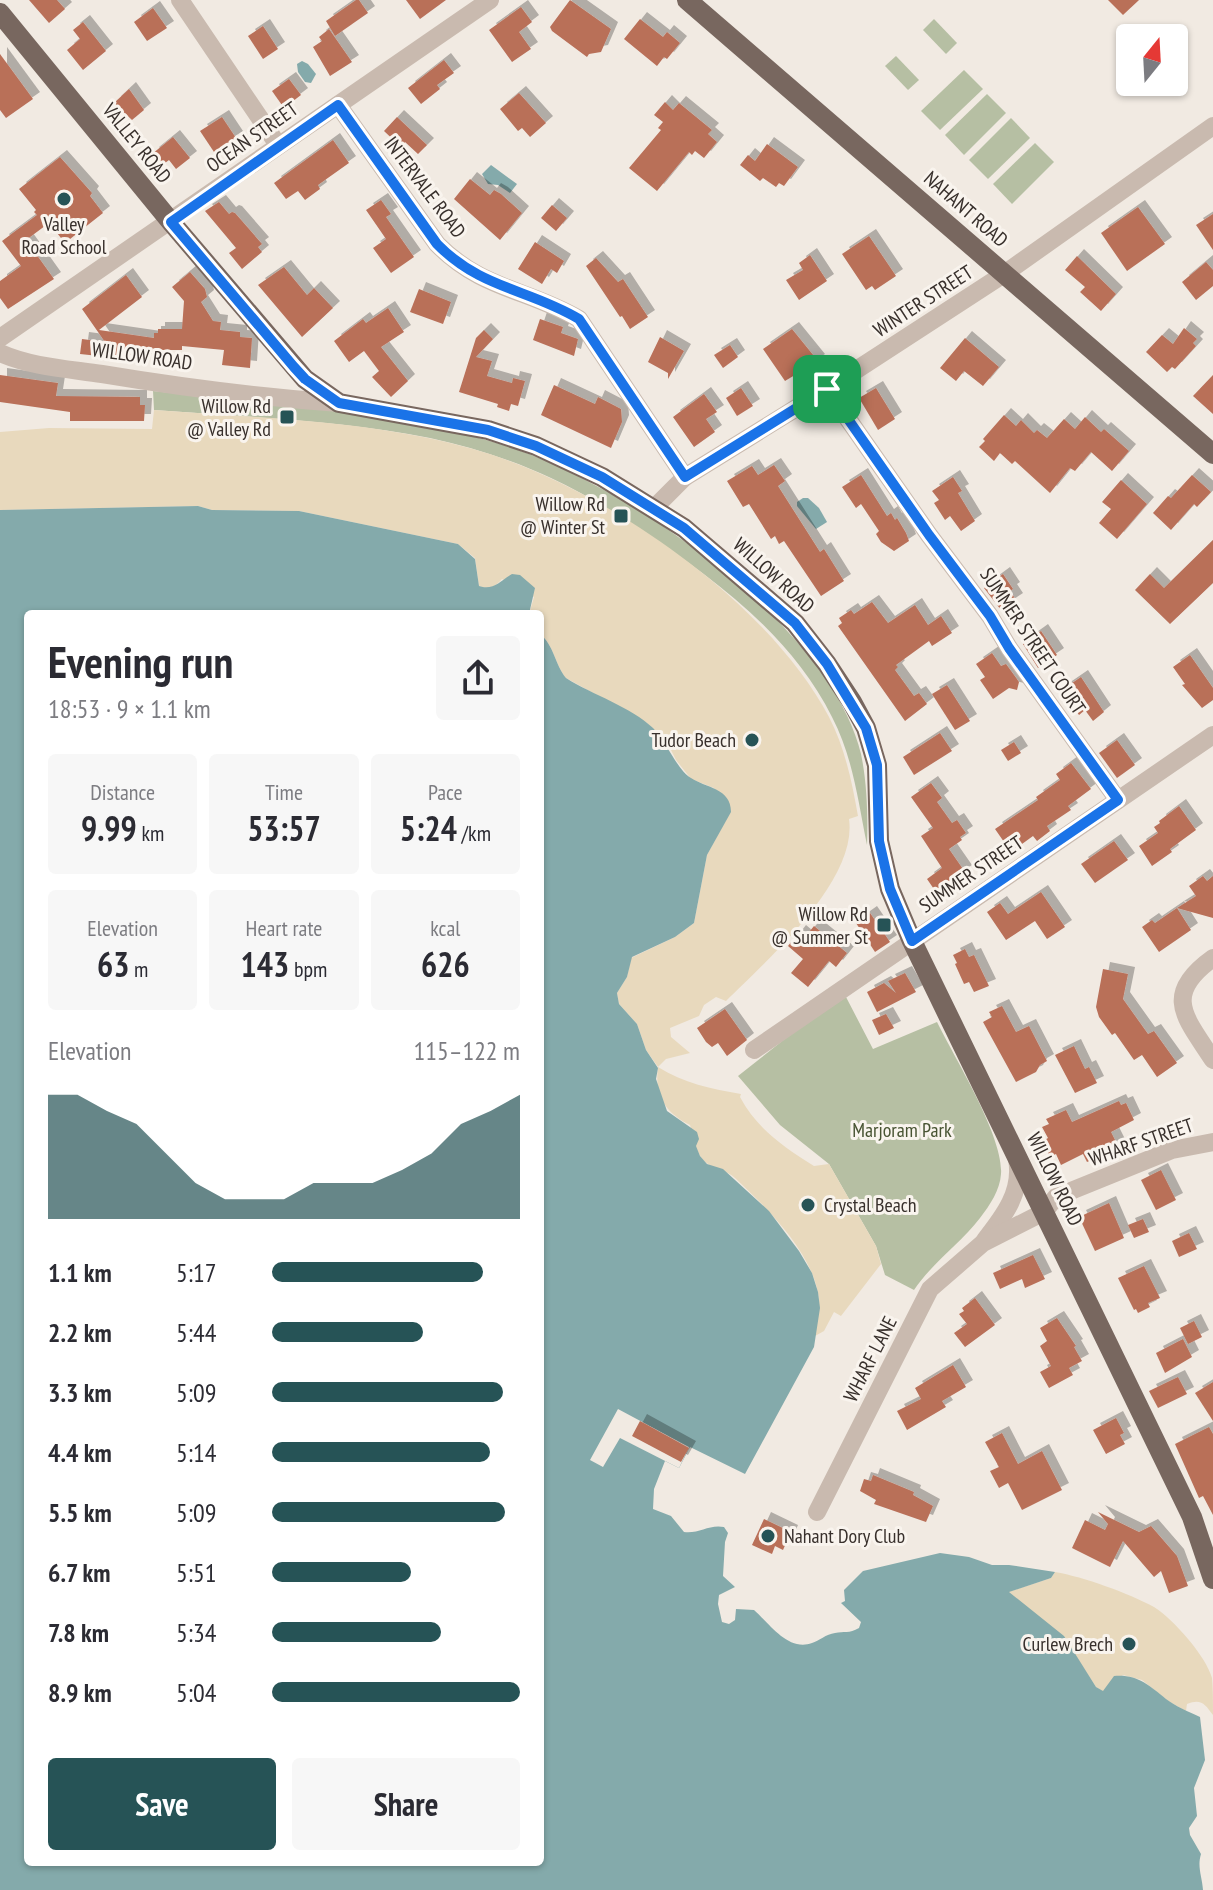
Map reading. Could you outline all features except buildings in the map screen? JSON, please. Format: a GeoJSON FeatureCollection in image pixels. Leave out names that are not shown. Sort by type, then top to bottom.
{"type":"FeatureCollection","features":[{"type":"Feature","properties":{"kind":"main road","name":"NAHANT ROAD"},"geometry":{"type":"LineString","coordinates":[[687,0],[1213,454]]}},
{"type":"Feature","properties":{"kind":"main road","name":"VALLEY ROAD"},"geometry":{"type":"LineString","coordinates":[[0,13],[294,367],[305,379],[339,403]]}},
{"type":"Feature","properties":{"kind":"main road","name":"WILLOW ROAD"},"geometry":{"type":"LineString","coordinates":[[339,403],[488,430],[602,477],[684,528],[795,623],[827,664],[866,728],[877,765],[879,841],[890,889],[912,941],[1192,1517],[1213,1579]]}},
{"type":"Feature","properties":{"kind":"street"},"geometry":{"type":"LineString","coordinates":[[180,0],[278,145]]}},
{"type":"Feature","properties":{"kind":"street","name":"OCEAN STREET"},"geometry":{"type":"LineString","coordinates":[[0,338],[490,0]]}},
{"type":"Feature","properties":{"kind":"street","name":"INTERVALE ROAD"},"geometry":{"type":"LineString","coordinates":[[338,105],[437,244],[456,264],[485,280],[563,309],[579,319],[685,477]]}},
{"type":"Feature","properties":{"kind":"street","name":"WINTER STREET"},"geometry":{"type":"LineString","coordinates":[[654,508],[685,477],[1004,274],[1213,126]]}},
{"type":"Feature","properties":{"kind":"street","name":"WILLOW ROAD"},"geometry":{"type":"LineString","coordinates":[[0,353],[50,366],[145,381],[279,399],[339,403]]}},
{"type":"Feature","properties":{"kind":"street","name":"SUMMER STREET COURT"},"geometry":{"type":"LineString","coordinates":[[827,389],[1118,800]]}},
{"type":"Feature","properties":{"kind":"street","name":"SUMMER STREET"},"geometry":{"type":"LineString","coordinates":[[754,1050],[1213,735]]}},
{"type":"Feature","properties":{"kind":"street"},"geometry":{"type":"LineString","coordinates":[[1213,958],[1186,982],[1182,1010],[1213,1060]]}},
{"type":"Feature","properties":{"kind":"street","name":"WHARF STREET"},"geometry":{"type":"LineString","coordinates":[[1044,1212],[1056,1197],[1069,1191],[1172,1150],[1213,1142]]}},
{"type":"Feature","properties":{"kind":"street","name":"WHARF LANE"},"geometry":{"type":"LineString","coordinates":[[817,1512],[930,1289],[983,1243],[998,1224],[1018,1187],[1017,1156]]}},
{"type":"Feature","properties":{"kind":"street","name":"WHARF LANE"},"geometry":{"type":"LineString","coordinates":[[983,1243],[1044,1212]]}},
{"type":"Feature","properties":{"kind":"green space"},"geometry":{"type":"Polygon","coordinates":[[[934,19],[957,43],[946,54],[923,30],[934,19]]]}},
{"type":"Feature","properties":{"kind":"green space"},"geometry":{"type":"Polygon","coordinates":[[[896,56],[919,80],[908,90],[885,66],[896,56]]]}},
{"type":"Feature","properties":{"kind":"green space"},"geometry":{"type":"Polygon","coordinates":[[[964,70],[983,89],[940,130],[921,111],[964,70]]]}},
{"type":"Feature","properties":{"kind":"green space"},"geometry":{"type":"Polygon","coordinates":[[[987,94],[1006,113],[964,155],[945,135],[987,94]]]}},
{"type":"Feature","properties":{"kind":"green space"},"geometry":{"type":"Polygon","coordinates":[[[1011,118],[1030,138],[988,179],[969,160],[1011,118]]]}},
{"type":"Feature","properties":{"kind":"green space"},"geometry":{"type":"Polygon","coordinates":[[[1035,143],[1054,162],[1012,204],[993,184],[1035,143]]]}},
{"type":"Feature","properties":{"kind":"green space"},"geometry":{"type":"Polygon","coordinates":[[[153,391],[328,410],[458,432],[549,463],[604,490],[660,524],[715,564],[765,609],[809,656],[842,705],[863,765],[867,845],[854,780],[839,732],[815,687],[795,660],[749,611],[723,589],[618,515],[537,471],[461,446],[362,427],[154,410],[153,391]]]}},
{"type":"Feature","properties":{"kind":"green space","name":"Marjoram Park"},"geometry":{"type":"Polygon","coordinates":[[[846,997],[873,1049],[937,1022],[987,1119],[1000,1158],[1001,1174],[997,1192],[987,1208],[914,1290],[885,1275],[876,1246],[829,1164],[780,1125],[738,1076],[791,1034],[846,997]]]}},
{"type":"Feature","properties":{"kind":"sand","name":"Tudor Beach"},"geometry":{"type":"Polygon","coordinates":[[[154,410],[354,426],[434,439],[473,449],[522,466],[573,489],[625,519],[675,552],[723,590],[765,630],[801,673],[829,717],[850,778],[858,816],[849,819],[848,843],[825,893],[785,942],[726,1001],[716,997],[704,1005],[699,1016],[670,1028],[671,1037],[690,1053],[666,1059],[658,1067],[646,1050],[637,1024],[619,1004],[617,993],[627,977],[631,958],[675,937],[694,923],[707,855],[727,818],[714,788],[691,779],[669,746],[647,723],[566,678],[544,639],[544,610],[530,610],[534,597],[502,579],[492,587],[479,586],[475,558],[458,544],[299,511],[212,510],[198,506],[0,510],[0,432],[49,428],[152,429],[154,410]]]}},
{"type":"Feature","properties":{"kind":"sand","name":"Crystal Beach"},"geometry":{"type":"Polygon","coordinates":[[[658,1067],[688,1081],[741,1094],[755,1119],[782,1144],[814,1166],[829,1164],[876,1246],[881,1264],[841,1316],[834,1312],[824,1331],[815,1336],[818,1293],[806,1261],[796,1245],[773,1216],[735,1178],[704,1161],[690,1125],[668,1109],[660,1095],[658,1067]]]}},
{"type":"Feature","properties":{"kind":"sand","name":"Curlew Brech"},"geometry":{"type":"Polygon","coordinates":[[[1055,1572],[1132,1596],[1154,1607],[1170,1620],[1209,1669],[1213,1715],[1199,1702],[1187,1704],[1186,1711],[1142,1680],[1123,1675],[1103,1692],[1096,1687],[1073,1652],[1008,1592],[1051,1578],[1055,1572]]]}},
{"type":"Feature","properties":{"kind":"water"},"geometry":{"type":"Polygon","coordinates":[[[302,61],[316,74],[311,83],[305,82],[298,72],[297,64],[302,61]]]}},
{"type":"Feature","properties":{"kind":"water"},"geometry":{"type":"Polygon","coordinates":[[[491,165],[517,184],[510,193],[498,185],[488,184],[482,174],[491,165]]]}},
{"type":"Feature","properties":{"kind":"water"},"geometry":{"type":"Polygon","coordinates":[[[803,498],[808,498],[819,508],[827,522],[816,529],[797,506],[803,498]]]}},
{"type":"Feature","properties":{"kind":"water"},"geometry":{"type":"Polygon","coordinates":[[[198,506],[212,510],[299,511],[458,544],[475,559],[479,586],[492,586],[512,574],[520,575],[535,588],[530,610],[24,610],[24,1866],[544,1866],[544,639],[566,678],[644,721],[658,734],[686,774],[722,793],[730,804],[731,812],[707,855],[694,923],[675,937],[632,957],[627,977],[617,993],[619,1004],[637,1024],[646,1050],[658,1068],[656,1079],[667,1111],[697,1132],[699,1139],[696,1146],[707,1164],[723,1169],[769,1211],[799,1251],[812,1273],[818,1292],[820,1308],[814,1347],[745,1474],[690,1447],[679,1468],[665,1461],[654,1489],[653,1509],[671,1516],[684,1532],[724,1527],[728,1533],[723,1576],[735,1587],[719,1595],[722,1622],[729,1624],[735,1620],[736,1609],[754,1610],[787,1640],[803,1645],[859,1628],[861,1622],[841,1603],[845,1601],[844,1590],[863,1571],[940,1553],[969,1557],[992,1565],[1055,1572],[1051,1578],[1009,1592],[1064,1636],[1096,1687],[1103,1691],[1114,1676],[1129,1677],[1200,1717],[1205,1760],[1194,1788],[1197,1816],[1189,1828],[1201,1854],[1203,1890],[0,1890],[0,510],[198,506]]]}},
{"type":"Feature","properties":{"kind":"pier"},"geometry":{"type":"Polygon","coordinates":[[[618,1409],[689,1447],[679,1468],[620,1438],[603,1467],[590,1460],[618,1409]]]}},
{"type":"Feature","properties":{"kind":"place","name":"Valley Road School"},"geometry":{"type":"Point","coordinates":[64,199]}},
{"type":"Feature","properties":{"kind":"place","name":"Willow Rd @ Valley Rd"},"geometry":{"type":"Point","coordinates":[287,417]}},
{"type":"Feature","properties":{"kind":"place","name":"Willow Rd @ Winter St"},"geometry":{"type":"Point","coordinates":[621,516]}},
{"type":"Feature","properties":{"kind":"place","name":"Tudor Beach"},"geometry":{"type":"Point","coordinates":[752,740]}},
{"type":"Feature","properties":{"kind":"place","name":"Willow Rd @ Summer St"},"geometry":{"type":"Point","coordinates":[884,925]}},
{"type":"Feature","properties":{"kind":"place","name":"Crystal Beach"},"geometry":{"type":"Point","coordinates":[808,1205]}},
{"type":"Feature","properties":{"kind":"place","name":"Nahant Dory Club"},"geometry":{"type":"Point","coordinates":[768,1536]}},
{"type":"Feature","properties":{"kind":"place","name":"Curlew Brech"},"geometry":{"type":"Point","coordinates":[1129,1644]}},
{"type":"Feature","properties":{"kind":"route"},"geometry":{"type":"LineString","coordinates":[[338,105],[437,244],[456,264],[485,280],[563,309],[579,319],[592,334],[685,477],[827,389],[1118,800],[912,941],[890,889],[879,841],[877,765],[866,728],[827,664],[795,623],[684,528],[602,477],[536,446],[488,430],[339,403],[305,379],[171,222],[338,105]]}}]}
